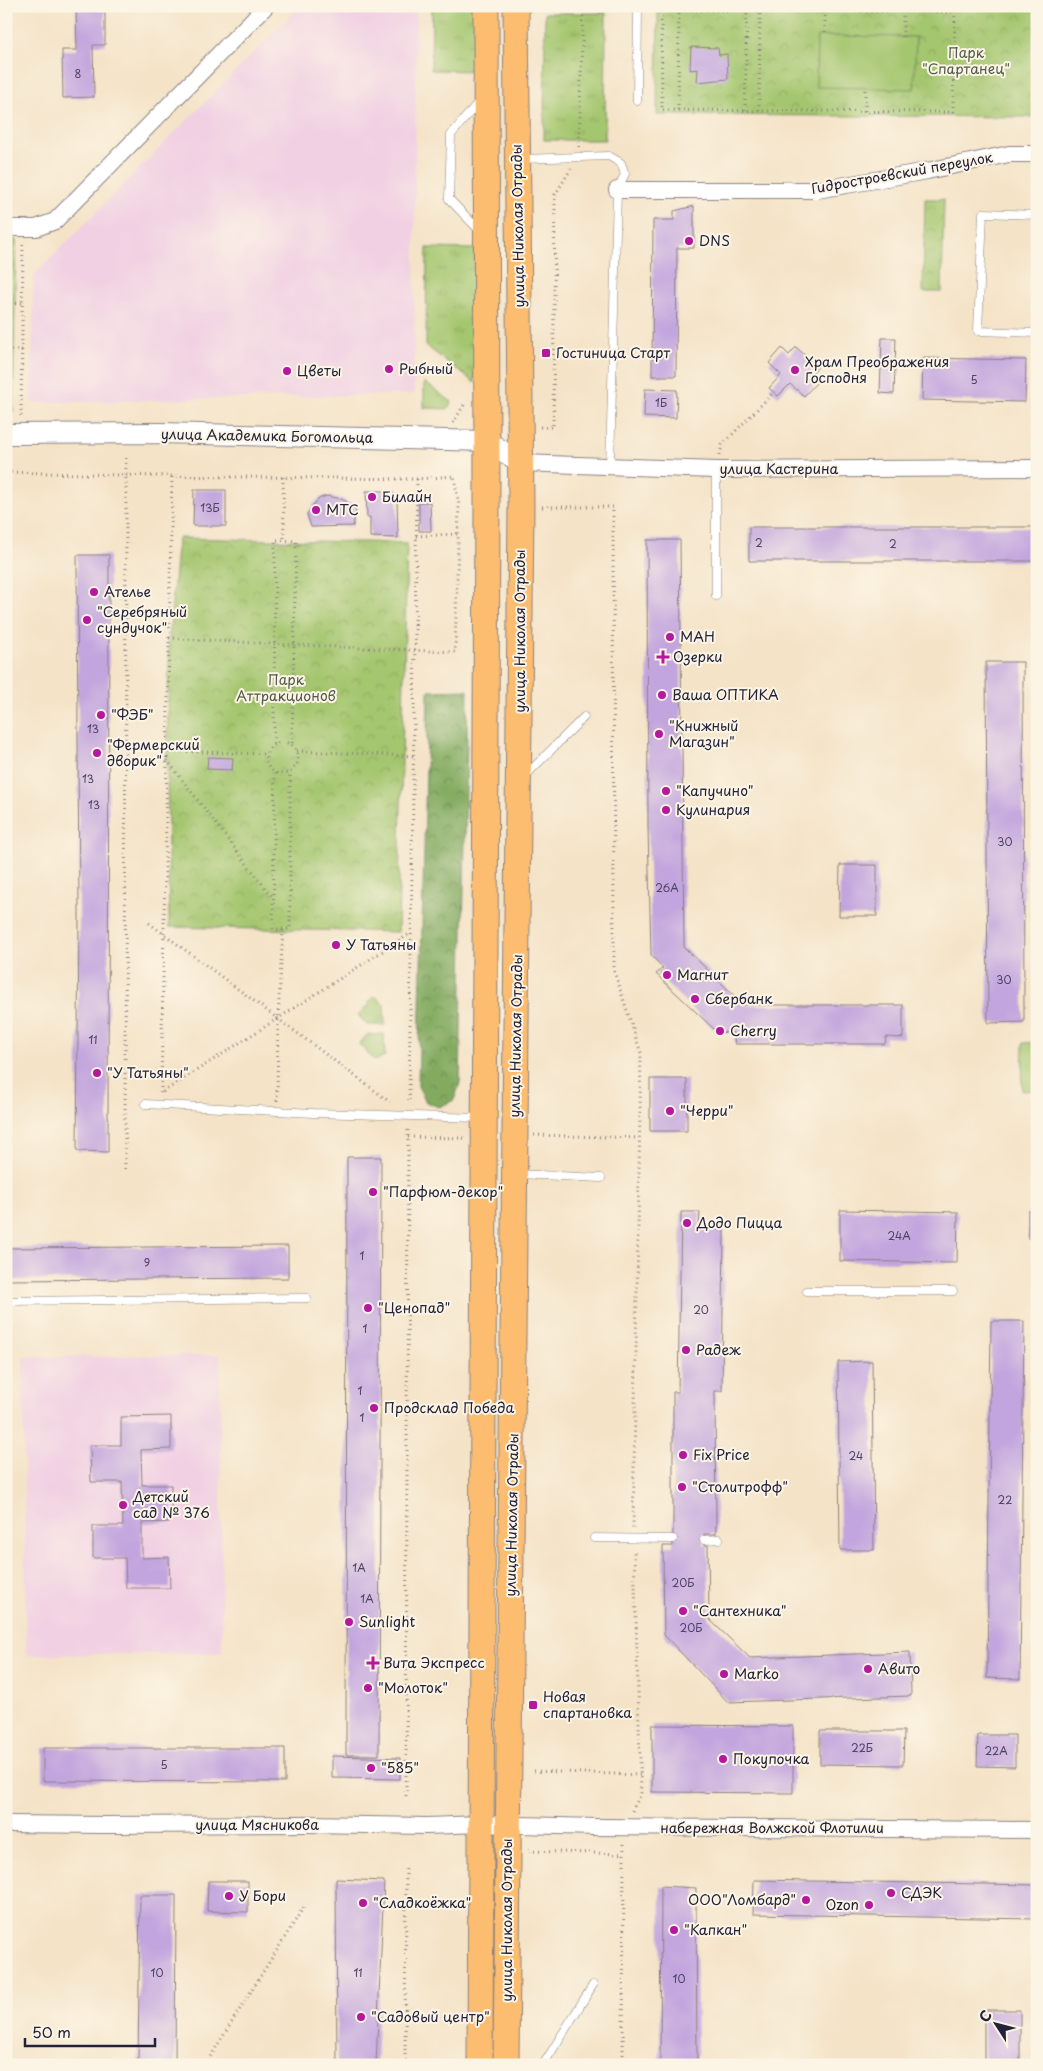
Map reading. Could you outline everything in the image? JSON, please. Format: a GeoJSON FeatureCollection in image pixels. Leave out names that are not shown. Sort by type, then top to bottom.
{"type":"FeatureCollection","features":[{"type":"Feature","properties":{"kind":"main road","name":"улица Николая Отрады"},"geometry":{"type":"LineString","coordinates":[[480,2065],[477,1128],[487,441],[486,6]]}},
{"type":"Feature","properties":{"kind":"main road","name":"улица Николая Отрады"},"geometry":{"type":"LineString","coordinates":[[506,2065],[521,463],[516,6]]}},
{"type":"Feature","properties":{"kind":"street"},"geometry":{"type":"LineString","coordinates":[[6,228],[36,228],[55,221],[266,6]]}},
{"type":"Feature","properties":{"kind":"street","name":"Гидростроевский переулок"},"geometry":{"type":"LineString","coordinates":[[617,190],[817,190],[927,171],[1009,154],[1037,154]]}},
{"type":"Feature","properties":{"kind":"street","name":"улица Академика Богомольца"},"geometry":{"type":"LineString","coordinates":[[14,427],[160,433],[487,441]]}},
{"type":"Feature","properties":{"kind":"street"},"geometry":{"type":"LineString","coordinates":[[487,441],[521,463]]}},
{"type":"Feature","properties":{"kind":"street","name":"улица Кастерина"},"geometry":{"type":"LineString","coordinates":[[521,463],[716,470],[1037,468]]}},
{"type":"Feature","properties":{"kind":"street","name":"улица Мясникова"},"geometry":{"type":"LineString","coordinates":[[6,1824],[507,1825]]}},
{"type":"Feature","properties":{"kind":"street","name":"набережная Волжской Флотилии"},"geometry":{"type":"LineString","coordinates":[[507,1825],[1037,1830]]}},
{"type":"Feature","properties":{"kind":"lane"},"geometry":{"type":"LineString","coordinates":[[637,101],[638,6]]}},
{"type":"Feature","properties":{"kind":"lane"},"geometry":{"type":"LineString","coordinates":[[486,92],[451,135],[449,199],[486,238]]}},
{"type":"Feature","properties":{"kind":"lane"},"geometry":{"type":"LineString","coordinates":[[518,160],[609,156],[621,163],[625,174],[617,190],[610,467]]}},
{"type":"Feature","properties":{"kind":"lane"},"geometry":{"type":"LineString","coordinates":[[1037,215],[983,213],[978,331],[1037,333]]}},
{"type":"Feature","properties":{"kind":"lane"},"geometry":{"type":"LineString","coordinates":[[716,470],[716,596]]}},
{"type":"Feature","properties":{"kind":"lane"},"geometry":{"type":"LineString","coordinates":[[518,783],[584,718]]}},
{"type":"Feature","properties":{"kind":"lane"},"geometry":{"type":"LineString","coordinates":[[145,1104],[408,1116],[477,1128]]}},
{"type":"Feature","properties":{"kind":"lane"},"geometry":{"type":"LineString","coordinates":[[515,1174],[601,1178]]}},
{"type":"Feature","properties":{"kind":"lane"},"geometry":{"type":"LineString","coordinates":[[807,1290],[953,1291]]}},
{"type":"Feature","properties":{"kind":"lane"},"geometry":{"type":"LineString","coordinates":[[6,1301],[307,1298]]}},
{"type":"Feature","properties":{"kind":"lane"},"geometry":{"type":"LineString","coordinates":[[594,1538],[673,1539]]}},
{"type":"Feature","properties":{"kind":"lane"},"geometry":{"type":"LineString","coordinates":[[704,1540],[719,1539]]}},
{"type":"Feature","properties":{"kind":"lane"},"geometry":{"type":"LineString","coordinates":[[543,2065],[593,1985]]}},
{"type":"Feature","properties":{"kind":"path"},"geometry":{"type":"LineString","coordinates":[[553,427],[555,195],[579,156],[583,6]]}},
{"type":"Feature","properties":{"kind":"path"},"geometry":{"type":"LineString","coordinates":[[903,6],[903,37]]}},
{"type":"Feature","properties":{"kind":"path"},"geometry":{"type":"LineString","coordinates":[[955,6],[955,12],[953,112],[662,110],[662,8],[955,12]]}},
{"type":"Feature","properties":{"kind":"path"},"geometry":{"type":"LineString","coordinates":[[678,110],[679,8]]}},
{"type":"Feature","properties":{"kind":"path"},"geometry":{"type":"LineString","coordinates":[[745,110],[747,8]]}},
{"type":"Feature","properties":{"kind":"path"},"geometry":{"type":"LineString","coordinates":[[759,110],[760,8]]}},
{"type":"Feature","properties":{"kind":"path"},"geometry":{"type":"LineString","coordinates":[[825,9],[825,36]]}},
{"type":"Feature","properties":{"kind":"path"},"geometry":{"type":"LineString","coordinates":[[865,111],[866,88]]}},
{"type":"Feature","properties":{"kind":"path"},"geometry":{"type":"LineString","coordinates":[[14,427],[22,350],[24,228]]}},
{"type":"Feature","properties":{"kind":"path"},"geometry":{"type":"LineString","coordinates":[[6,304],[23,303]]}},
{"type":"Feature","properties":{"kind":"path"},"geometry":{"type":"LineString","coordinates":[[6,350],[22,350]]}},
{"type":"Feature","properties":{"kind":"path"},"geometry":{"type":"LineString","coordinates":[[716,470],[722,445],[774,392]]}},
{"type":"Feature","properties":{"kind":"path"},"geometry":{"type":"LineString","coordinates":[[452,425],[464,405]]}},
{"type":"Feature","properties":{"kind":"path"},"geometry":{"type":"LineString","coordinates":[[125,1169],[126,458]]}},
{"type":"Feature","properties":{"kind":"path"},"geometry":{"type":"LineString","coordinates":[[6,472],[417,479],[454,476],[459,505],[455,652],[294,646],[169,638]]}},
{"type":"Feature","properties":{"kind":"path"},"geometry":{"type":"LineString","coordinates":[[161,1094],[172,476]]}},
{"type":"Feature","properties":{"kind":"path"},"geometry":{"type":"LineString","coordinates":[[283,477],[284,540]]}},
{"type":"Feature","properties":{"kind":"path"},"geometry":{"type":"LineString","coordinates":[[406,1796],[408,1116],[417,479]]}},
{"type":"Feature","properties":{"kind":"path"},"geometry":{"type":"LineString","coordinates":[[542,507],[612,507],[614,971],[641,1053],[633,1538],[641,1794],[624,1827],[623,2065]]}},
{"type":"Feature","properties":{"kind":"path"},"geometry":{"type":"LineString","coordinates":[[416,536],[458,534]]}},
{"type":"Feature","properties":{"kind":"path"},"geometry":{"type":"LineString","coordinates":[[265,754],[274,743],[275,540],[296,541],[292,745]]}},
{"type":"Feature","properties":{"kind":"path"},"geometry":{"type":"LineString","coordinates":[[265,754],[269,769],[275,773],[283,775],[290,772],[296,766],[298,759],[297,751],[292,745],[286,742],[274,743]]}},
{"type":"Feature","properties":{"kind":"path"},"geometry":{"type":"LineString","coordinates":[[167,750],[265,754]]}},
{"type":"Feature","properties":{"kind":"path"},"geometry":{"type":"LineString","coordinates":[[297,751],[413,756]]}},
{"type":"Feature","properties":{"kind":"path"},"geometry":{"type":"LineString","coordinates":[[167,760],[273,898]]}},
{"type":"Feature","properties":{"kind":"path"},"geometry":{"type":"LineString","coordinates":[[275,773],[273,929],[290,930],[290,772]]}},
{"type":"Feature","properties":{"kind":"path"},"geometry":{"type":"LineString","coordinates":[[149,922],[408,1116]]}},
{"type":"Feature","properties":{"kind":"path"},"geometry":{"type":"LineString","coordinates":[[276,1111],[278,1018],[283,929]]}},
{"type":"Feature","properties":{"kind":"path"},"geometry":{"type":"LineString","coordinates":[[145,1104],[411,933]]}},
{"type":"Feature","properties":{"kind":"path"},"geometry":{"type":"LineString","coordinates":[[408,1137],[477,1128]]}},
{"type":"Feature","properties":{"kind":"path"},"geometry":{"type":"LineString","coordinates":[[533,1135],[639,1138]]}},
{"type":"Feature","properties":{"kind":"path"},"geometry":{"type":"LineString","coordinates":[[534,1771],[640,1775]]}},
{"type":"Feature","properties":{"kind":"path"},"geometry":{"type":"LineString","coordinates":[[528,1851],[624,1854]]}},
{"type":"Feature","properties":{"kind":"path"},"geometry":{"type":"LineString","coordinates":[[405,2065],[406,1865]]}},
{"type":"Feature","properties":{"kind":"path"},"geometry":{"type":"LineString","coordinates":[[205,2065],[305,1905]]}},
{"type":"Feature","properties":{"kind":"shaded area"},"geometry":{"type":"Polygon","coordinates":[[[300,6],[416,6],[414,394],[31,403],[34,275],[300,6]]]}},
{"type":"Feature","properties":{"kind":"shaded area","name":"Детский сад № 376"},"geometry":{"type":"Polygon","coordinates":[[[220,1355],[222,1653],[26,1655],[23,1357],[220,1355]]]}},
{"type":"Feature","properties":{"kind":"green space"},"geometry":{"type":"Polygon","coordinates":[[[432,6],[474,6],[474,71],[431,70],[432,6]]]}},
{"type":"Feature","properties":{"kind":"green space","name":"Парк \"Спартанец\""},"geometry":{"type":"Polygon","coordinates":[[[658,6],[1037,6],[1037,117],[657,115],[658,6]]]}},
{"type":"Feature","properties":{"kind":"green space"},"geometry":{"type":"Polygon","coordinates":[[[545,13],[606,13],[605,140],[544,140],[545,13]]]}},
{"type":"Feature","properties":{"kind":"green space"},"geometry":{"type":"Polygon","coordinates":[[[817,36],[916,37],[914,89],[816,87],[817,36]]]}},
{"type":"Feature","properties":{"kind":"green space"},"geometry":{"type":"Polygon","coordinates":[[[925,199],[944,199],[942,292],[923,292],[925,199]]]}},
{"type":"Feature","properties":{"kind":"green space"},"geometry":{"type":"Polygon","coordinates":[[[6,240],[16,240],[13,412],[6,412],[6,240]]]}},
{"type":"Feature","properties":{"kind":"green space"},"geometry":{"type":"Polygon","coordinates":[[[427,248],[475,249],[475,383],[426,346],[427,248]]]}},
{"type":"Feature","properties":{"kind":"green space"},"geometry":{"type":"Polygon","coordinates":[[[424,382],[452,402],[448,409],[424,408],[424,382]]]}},
{"type":"Feature","properties":{"kind":"green space","name":"Парк Аттракционов"},"geometry":{"type":"Polygon","coordinates":[[[178,538],[407,543],[398,932],[169,927],[167,760],[169,638],[178,538]]]}},
{"type":"Feature","properties":{"kind":"green space"},"geometry":{"type":"Polygon","coordinates":[[[468,690],[460,1083],[454,1100],[439,1107],[426,1102],[418,1086],[428,691],[468,690]]]}},
{"type":"Feature","properties":{"kind":"green space"},"geometry":{"type":"Polygon","coordinates":[[[375,996],[384,1004],[385,1025],[367,1025],[358,1015],[375,996]]]}},
{"type":"Feature","properties":{"kind":"green space"},"geometry":{"type":"Polygon","coordinates":[[[384,1034],[385,1056],[375,1061],[359,1044],[367,1035],[384,1034]]]}},
{"type":"Feature","properties":{"kind":"green space"},"geometry":{"type":"Polygon","coordinates":[[[1037,1042],[1037,1090],[1022,1091],[1023,1043],[1037,1042]]]}},
{"type":"Feature","properties":{"kind":"building"},"geometry":{"type":"Polygon","coordinates":[[[76,6],[105,6],[105,45],[93,45],[94,97],[63,98],[62,50],[77,50],[76,6]]]}},
{"type":"Feature","properties":{"kind":"building"},"geometry":{"type":"Polygon","coordinates":[[[691,47],[718,48],[719,55],[727,54],[728,79],[697,82],[698,69],[690,70],[691,47]]]}},
{"type":"Feature","properties":{"kind":"building"},"geometry":{"type":"Polygon","coordinates":[[[694,206],[694,248],[677,248],[676,376],[652,376],[653,220],[674,220],[674,211],[694,206]]]}},
{"type":"Feature","properties":{"kind":"building"},"geometry":{"type":"Polygon","coordinates":[[[882,338],[896,338],[894,394],[880,393],[882,338]]]}},
{"type":"Feature","properties":{"kind":"building","name":"Храм Преображения Господня"},"geometry":{"type":"Polygon","coordinates":[[[796,347],[818,367],[811,374],[818,381],[804,396],[790,384],[778,396],[769,388],[781,375],[769,363],[782,348],[789,355],[796,347]]]}},
{"type":"Feature","properties":{"kind":"building"},"geometry":{"type":"Polygon","coordinates":[[[923,358],[1026,360],[1025,402],[922,400],[923,358]]]}},
{"type":"Feature","properties":{"kind":"building"},"geometry":{"type":"Polygon","coordinates":[[[645,389],[677,390],[676,418],[644,417],[645,389]]]}},
{"type":"Feature","properties":{"kind":"building"},"geometry":{"type":"Polygon","coordinates":[[[194,490],[226,490],[226,526],[193,526],[194,490]]]}},
{"type":"Feature","properties":{"kind":"building"},"geometry":{"type":"Polygon","coordinates":[[[366,491],[391,491],[397,497],[398,538],[370,537],[370,517],[367,517],[366,491]]]}},
{"type":"Feature","properties":{"kind":"building"},"geometry":{"type":"Polygon","coordinates":[[[327,496],[342,499],[350,504],[356,511],[353,526],[311,527],[307,514],[320,498],[327,496]]]}},
{"type":"Feature","properties":{"kind":"building"},"geometry":{"type":"Polygon","coordinates":[[[419,502],[430,502],[431,531],[419,531],[419,502]]]}},
{"type":"Feature","properties":{"kind":"building"},"geometry":{"type":"Polygon","coordinates":[[[749,527],[1037,527],[1037,561],[749,561],[749,527]]]}},
{"type":"Feature","properties":{"kind":"building"},"geometry":{"type":"Polygon","coordinates":[[[647,540],[680,540],[684,947],[744,1005],[903,1005],[903,1038],[886,1037],[885,1044],[735,1044],[733,1033],[717,1032],[656,974],[663,968],[651,955],[648,827],[647,540]]]}},
{"type":"Feature","properties":{"kind":"building"},"geometry":{"type":"Polygon","coordinates":[[[77,555],[109,555],[108,1152],[77,1151],[79,915],[77,555]]]}},
{"type":"Feature","properties":{"kind":"building"},"geometry":{"type":"Polygon","coordinates":[[[986,662],[1023,662],[1024,1022],[988,1023],[986,662]]]}},
{"type":"Feature","properties":{"kind":"building"},"geometry":{"type":"Polygon","coordinates":[[[208,757],[233,758],[232,770],[207,769],[208,757]]]}},
{"type":"Feature","properties":{"kind":"building"},"geometry":{"type":"Polygon","coordinates":[[[840,865],[877,865],[877,916],[839,916],[840,865]]]}},
{"type":"Feature","properties":{"kind":"building"},"geometry":{"type":"Polygon","coordinates":[[[650,1079],[687,1079],[687,1131],[650,1131],[650,1079]]]}},
{"type":"Feature","properties":{"kind":"building"},"geometry":{"type":"Polygon","coordinates":[[[347,1157],[381,1157],[379,1755],[346,1755],[347,1157]]]}},
{"type":"Feature","properties":{"kind":"building"},"geometry":{"type":"Polygon","coordinates":[[[840,1210],[958,1212],[957,1263],[840,1261],[840,1210]]]}},
{"type":"Feature","properties":{"kind":"building"},"geometry":{"type":"Polygon","coordinates":[[[1028,1211],[1037,1211],[1037,1238],[1028,1238],[1028,1211]]]}},
{"type":"Feature","properties":{"kind":"building"},"geometry":{"type":"Polygon","coordinates":[[[681,1212],[700,1212],[699,1229],[724,1230],[722,1391],[715,1391],[716,1534],[704,1534],[704,1545],[708,1545],[709,1619],[750,1658],[910,1652],[911,1696],[728,1702],[664,1635],[663,1546],[673,1546],[673,1392],[678,1392],[681,1212]]]}},
{"type":"Feature","properties":{"kind":"building"},"geometry":{"type":"Polygon","coordinates":[[[288,1246],[288,1278],[6,1280],[6,1248],[288,1246]]]}},
{"type":"Feature","properties":{"kind":"building"},"geometry":{"type":"Polygon","coordinates":[[[991,1321],[1024,1321],[1020,1679],[987,1678],[991,1321]]]}},
{"type":"Feature","properties":{"kind":"building"},"geometry":{"type":"Polygon","coordinates":[[[872,1361],[874,1550],[840,1550],[838,1362],[872,1361]]]}},
{"type":"Feature","properties":{"kind":"building"},"geometry":{"type":"Polygon","coordinates":[[[171,1416],[171,1449],[141,1450],[142,1485],[171,1485],[171,1522],[142,1523],[142,1558],[169,1557],[170,1588],[126,1588],[125,1558],[93,1558],[93,1526],[123,1526],[122,1482],[91,1482],[90,1445],[121,1445],[121,1417],[171,1416]]]}},
{"type":"Feature","properties":{"kind":"building","name":"Покупочка"},"geometry":{"type":"Polygon","coordinates":[[[652,1725],[793,1726],[793,1793],[652,1792],[652,1725]]]}},
{"type":"Feature","properties":{"kind":"building"},"geometry":{"type":"Polygon","coordinates":[[[820,1731],[904,1731],[903,1765],[820,1764],[820,1731]]]}},
{"type":"Feature","properties":{"kind":"building"},"geometry":{"type":"Polygon","coordinates":[[[978,1735],[1015,1735],[1015,1767],[977,1766],[978,1735]]]}},
{"type":"Feature","properties":{"kind":"building"},"geometry":{"type":"Polygon","coordinates":[[[43,1748],[285,1748],[285,1782],[43,1781],[43,1748]]]}},
{"type":"Feature","properties":{"kind":"building"},"geometry":{"type":"Polygon","coordinates":[[[332,1756],[400,1758],[400,1779],[332,1778],[332,1756]]]}},
{"type":"Feature","properties":{"kind":"building"},"geometry":{"type":"Polygon","coordinates":[[[336,1879],[384,1881],[376,2065],[337,2065],[336,1879]]]}},
{"type":"Feature","properties":{"kind":"building"},"geometry":{"type":"Polygon","coordinates":[[[754,1880],[1037,1885],[1037,1919],[753,1914],[754,1880]]]}},
{"type":"Feature","properties":{"kind":"building"},"geometry":{"type":"Polygon","coordinates":[[[208,1881],[248,1881],[248,1912],[207,1911],[208,1881]]]}},
{"type":"Feature","properties":{"kind":"building"},"geometry":{"type":"Polygon","coordinates":[[[661,1886],[696,1888],[697,2065],[660,2065],[661,1886]]]}},
{"type":"Feature","properties":{"kind":"building"},"geometry":{"type":"Polygon","coordinates":[[[140,1895],[176,1895],[175,2065],[138,2065],[140,1895]]]}},
{"type":"Feature","properties":{"kind":"building"},"geometry":{"type":"Polygon","coordinates":[[[984,2010],[1020,2010],[1020,2065],[984,2065],[984,2010]]]}},
{"type":"Feature","properties":{"kind":"place","name":"DNS"},"geometry":{"type":"Point","coordinates":[689,241]}},
{"type":"Feature","properties":{"kind":"place","name":"Гостиница Старт"},"geometry":{"type":"Point","coordinates":[546,353]}},
{"type":"Feature","properties":{"kind":"place","name":"Рыбный"},"geometry":{"type":"Point","coordinates":[389,369]}},
{"type":"Feature","properties":{"kind":"place","name":"Храм Преображения Господня"},"geometry":{"type":"Point","coordinates":[795,370]}},
{"type":"Feature","properties":{"kind":"place","name":"Цветы"},"geometry":{"type":"Point","coordinates":[287,371]}},
{"type":"Feature","properties":{"kind":"place","name":"Билайн"},"geometry":{"type":"Point","coordinates":[372,497]}},
{"type":"Feature","properties":{"kind":"place","name":"МТС"},"geometry":{"type":"Point","coordinates":[316,510]}},
{"type":"Feature","properties":{"kind":"place","name":"Ателье"},"geometry":{"type":"Point","coordinates":[94,592]}},
{"type":"Feature","properties":{"kind":"place","name":"\"Серебряный сундучок\""},"geometry":{"type":"Point","coordinates":[87,620]}},
{"type":"Feature","properties":{"kind":"place","name":"МАН"},"geometry":{"type":"Point","coordinates":[670,637]}},
{"type":"Feature","properties":{"kind":"place","name":"Озерки"},"geometry":{"type":"Point","coordinates":[663,657]}},
{"type":"Feature","properties":{"kind":"place","name":"Ваша ОПТИКА"},"geometry":{"type":"Point","coordinates":[662,695]}},
{"type":"Feature","properties":{"kind":"place","name":"\"ФЭБ\""},"geometry":{"type":"Point","coordinates":[101,715]}},
{"type":"Feature","properties":{"kind":"place","name":"\"Книжный Магазин\""},"geometry":{"type":"Point","coordinates":[659,734]}},
{"type":"Feature","properties":{"kind":"place","name":"\"Фермерский дворик\""},"geometry":{"type":"Point","coordinates":[97,753]}},
{"type":"Feature","properties":{"kind":"place","name":"\"Капучино\""},"geometry":{"type":"Point","coordinates":[666,791]}},
{"type":"Feature","properties":{"kind":"place","name":"Кулинария"},"geometry":{"type":"Point","coordinates":[666,810]}},
{"type":"Feature","properties":{"kind":"place","name":"У Татьяны"},"geometry":{"type":"Point","coordinates":[336,945]}},
{"type":"Feature","properties":{"kind":"place","name":"Магнит"},"geometry":{"type":"Point","coordinates":[667,975]}},
{"type":"Feature","properties":{"kind":"place","name":"Сбербанк"},"geometry":{"type":"Point","coordinates":[695,999]}},
{"type":"Feature","properties":{"kind":"place","name":"Cherry"},"geometry":{"type":"Point","coordinates":[720,1031]}},
{"type":"Feature","properties":{"kind":"place","name":"\"У Татьяны\""},"geometry":{"type":"Point","coordinates":[97,1073]}},
{"type":"Feature","properties":{"kind":"place","name":"\"Черри\""},"geometry":{"type":"Point","coordinates":[670,1111]}},
{"type":"Feature","properties":{"kind":"place","name":"\"Парфюм-декор\""},"geometry":{"type":"Point","coordinates":[373,1192]}},
{"type":"Feature","properties":{"kind":"place","name":"Додо Пицца"},"geometry":{"type":"Point","coordinates":[687,1223]}},
{"type":"Feature","properties":{"kind":"place","name":"\"Ценопад\""},"geometry":{"type":"Point","coordinates":[368,1308]}},
{"type":"Feature","properties":{"kind":"place","name":"Радеж"},"geometry":{"type":"Point","coordinates":[686,1350]}},
{"type":"Feature","properties":{"kind":"place","name":"Продсклад Победа"},"geometry":{"type":"Point","coordinates":[374,1408]}},
{"type":"Feature","properties":{"kind":"place","name":"Fix Price"},"geometry":{"type":"Point","coordinates":[683,1455]}},
{"type":"Feature","properties":{"kind":"place","name":"\"Столитрофф\""},"geometry":{"type":"Point","coordinates":[682,1487]}},
{"type":"Feature","properties":{"kind":"place","name":"Детский сад № 376"},"geometry":{"type":"Point","coordinates":[123,1505]}},
{"type":"Feature","properties":{"kind":"place","name":"\"Сантехника\""},"geometry":{"type":"Point","coordinates":[683,1611]}},
{"type":"Feature","properties":{"kind":"place","name":"Sunlight"},"geometry":{"type":"Point","coordinates":[349,1622]}},
{"type":"Feature","properties":{"kind":"place","name":"Вита Экспресс"},"geometry":{"type":"Point","coordinates":[373,1663]}},
{"type":"Feature","properties":{"kind":"place","name":"Авито"},"geometry":{"type":"Point","coordinates":[868,1669]}},
{"type":"Feature","properties":{"kind":"place","name":"Marko"},"geometry":{"type":"Point","coordinates":[724,1674]}},
{"type":"Feature","properties":{"kind":"place","name":"\"Молоток\""},"geometry":{"type":"Point","coordinates":[368,1688]}},
{"type":"Feature","properties":{"kind":"place","name":"Новая спартановка"},"geometry":{"type":"Point","coordinates":[533,1705]}},
{"type":"Feature","properties":{"kind":"place","name":"Покупочка"},"geometry":{"type":"Point","coordinates":[723,1759]}},
{"type":"Feature","properties":{"kind":"place","name":"\"585\""},"geometry":{"type":"Point","coordinates":[371,1768]}},
{"type":"Feature","properties":{"kind":"place","name":"СДЭК"},"geometry":{"type":"Point","coordinates":[891,1893]}},
{"type":"Feature","properties":{"kind":"place","name":"У Бори"},"geometry":{"type":"Point","coordinates":[229,1896]}},
{"type":"Feature","properties":{"kind":"place","name":"ООО\"Ломбард\""},"geometry":{"type":"Point","coordinates":[806,1900]}},
{"type":"Feature","properties":{"kind":"place","name":"\"Сладкоёжка\""},"geometry":{"type":"Point","coordinates":[363,1903]}},
{"type":"Feature","properties":{"kind":"place","name":"Ozon"},"geometry":{"type":"Point","coordinates":[869,1905]}},
{"type":"Feature","properties":{"kind":"place","name":"\"Капкан\""},"geometry":{"type":"Point","coordinates":[674,1930]}},
{"type":"Feature","properties":{"kind":"place","name":"\"Садовый центр\""},"geometry":{"type":"Point","coordinates":[361,2017]}}]}
